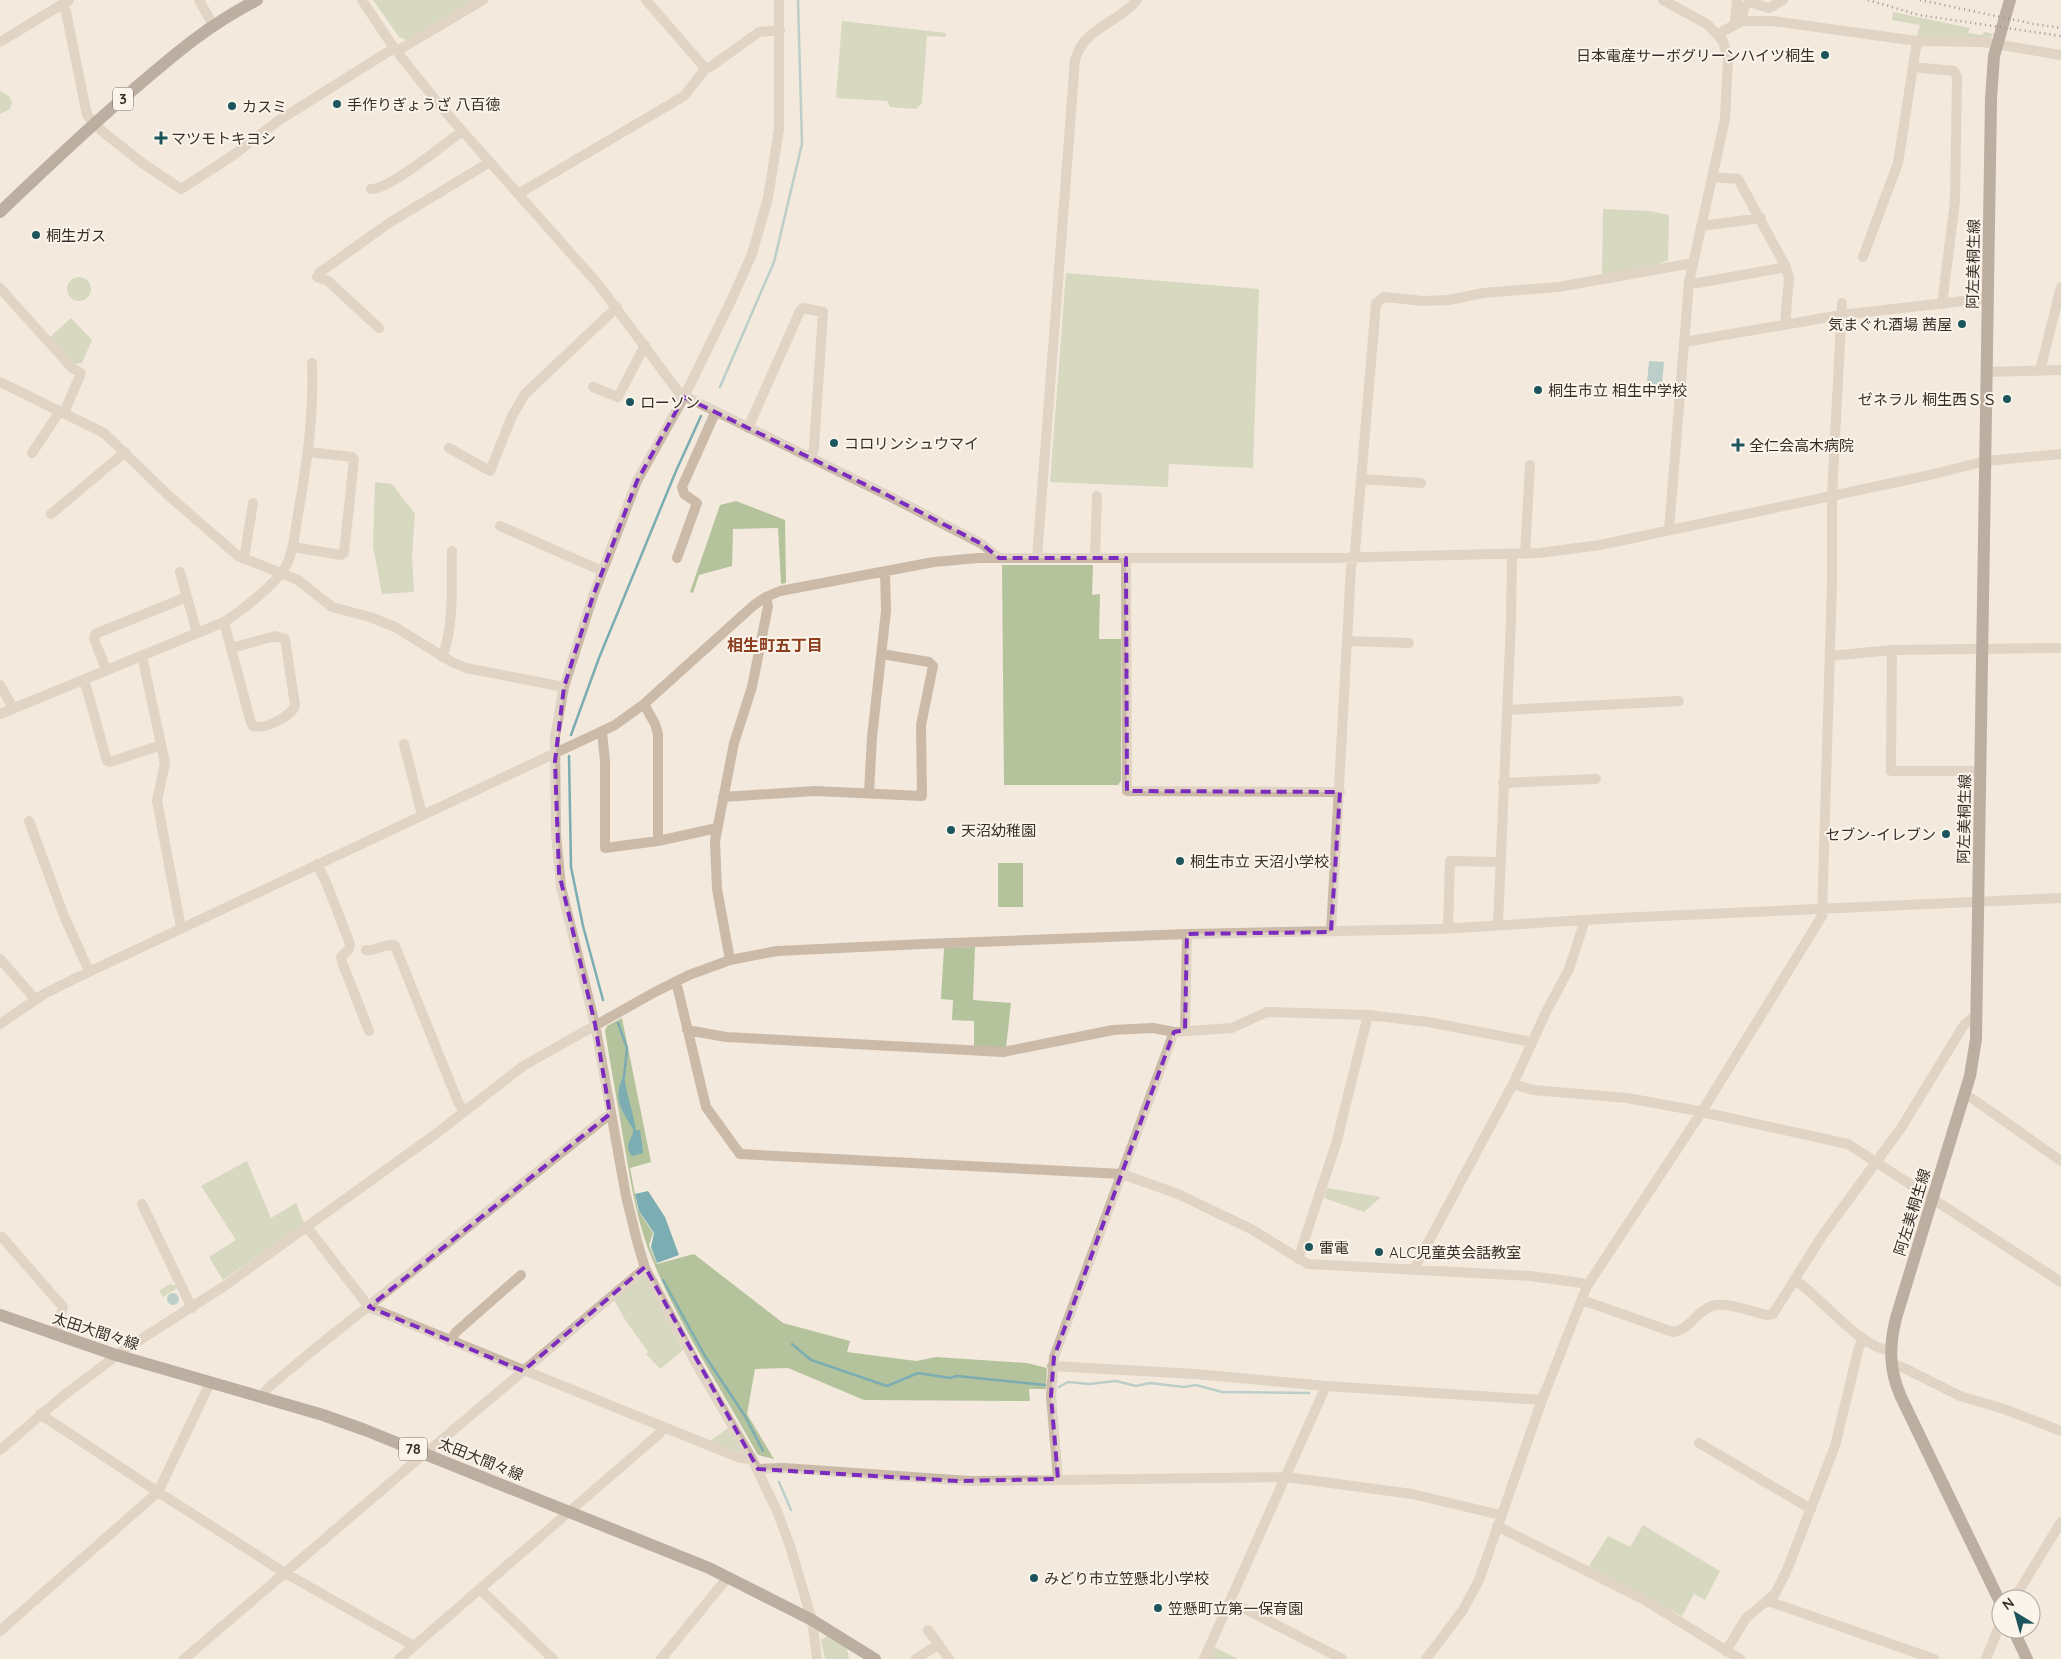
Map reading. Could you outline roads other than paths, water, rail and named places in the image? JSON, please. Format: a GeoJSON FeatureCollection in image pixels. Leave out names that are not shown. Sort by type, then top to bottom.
{"type":"FeatureCollection","features":[{"type":"Feature","properties":{"kind":"main road","name":"3"},"geometry":{"type":"LineString","coordinates":[[0,212],[94,124],[193,38],[212,24],[257,0]]}},
{"type":"Feature","properties":{"kind":"main road","name":"阿左美桐生線"},"geometry":{"type":"LineString","coordinates":[[1994,1589],[1901,1397],[1892,1364],[1891,1351],[1896,1318],[1964,1096],[1974,1053],[1977,1014],[1993,67],[1997,44],[2010,0]]}},
{"type":"Feature","properties":{"kind":"main road","name":"太田大間々線"},"geometry":{"type":"LineString","coordinates":[[0,1315],[116,1355],[323,1415],[424,1454],[728,1577],[812,1620],[875,1659]]}},
{"type":"Feature","properties":{"kind":"main road"},"geometry":{"type":"LineString","coordinates":[[2018,1639],[2027,1659]]}},
{"type":"Feature","properties":{"kind":"street"},"geometry":{"type":"LineString","coordinates":[[199,0],[212,24]]}},
{"type":"Feature","properties":{"kind":"street"},"geometry":{"type":"LineString","coordinates":[[362,0],[395,50],[462,131],[617,307],[676,389],[684,397],[811,457],[982,544],[999,558]]}},
{"type":"Feature","properties":{"kind":"street"},"geometry":{"type":"LineString","coordinates":[[66,2],[66,12],[85,111],[94,124],[142,163],[176,187],[182,189],[232,156],[278,122],[395,50],[483,0]]}},
{"type":"Feature","properties":{"kind":"street"},"geometry":{"type":"LineString","coordinates":[[646,0],[706,68]]}},
{"type":"Feature","properties":{"kind":"street"},"geometry":{"type":"LineString","coordinates":[[779,0],[779,130],[768,198],[752,254],[684,397],[638,481],[602,571],[564,687],[555,752],[559,873],[596,1024],[610,1114],[626,1196],[645,1268],[697,1365],[758,1469],[784,1528],[812,1620],[817,1659]]}},
{"type":"Feature","properties":{"kind":"street"},"geometry":{"type":"LineString","coordinates":[[1037,557],[1075,60],[1088,36],[1123,14],[1137,0]]}},
{"type":"Feature","properties":{"kind":"street"},"geometry":{"type":"LineString","coordinates":[[1663,0],[1707,24],[1718,34],[1726,48],[1728,75],[1724,119],[1689,282],[1669,530]]}},
{"type":"Feature","properties":{"kind":"street"},"geometry":{"type":"LineString","coordinates":[[1736,0],[1739,22]]}},
{"type":"Feature","properties":{"kind":"street"},"geometry":{"type":"LineString","coordinates":[[1739,22],[1744,7],[1750,2],[1769,8],[1782,0]]}},
{"type":"Feature","properties":{"kind":"street"},"geometry":{"type":"LineString","coordinates":[[0,42],[66,2]]}},
{"type":"Feature","properties":{"kind":"street"},"geometry":{"type":"LineString","coordinates":[[1718,34],[1739,22],[1809,25],[1917,41],[1978,41],[2061,55]]}},
{"type":"Feature","properties":{"kind":"street"},"geometry":{"type":"LineString","coordinates":[[518,194],[684,96],[706,68],[759,32],[780,30]]}},
{"type":"Feature","properties":{"kind":"street"},"geometry":{"type":"LineString","coordinates":[[1862,257],[1889,191],[1898,163],[1917,41]]}},
{"type":"Feature","properties":{"kind":"street"},"geometry":{"type":"LineString","coordinates":[[1913,66],[1954,71],[1957,77],[1955,202],[1942,304]]}},
{"type":"Feature","properties":{"kind":"street"},"geometry":{"type":"LineString","coordinates":[[371,189],[382,187],[433,154],[462,131]]}},
{"type":"Feature","properties":{"kind":"street"},"geometry":{"type":"LineString","coordinates":[[379,328],[328,281],[317,278],[319,273],[338,257],[389,223],[490,162]]}},
{"type":"Feature","properties":{"kind":"street"},"geometry":{"type":"LineString","coordinates":[[1712,177],[1738,179],[1786,266],[1789,278],[1786,325]]}},
{"type":"Feature","properties":{"kind":"street"},"geometry":{"type":"LineString","coordinates":[[1701,226],[1761,218]]}},
{"type":"Feature","properties":{"kind":"street"},"geometry":{"type":"LineString","coordinates":[[1331,932],[1351,568],[1354,558],[1376,303],[1384,297],[1423,301],[1449,300],[1483,293],[1558,287],[1693,263]]}},
{"type":"Feature","properties":{"kind":"street"},"geometry":{"type":"LineString","coordinates":[[1689,282],[1698,283],[1786,266]]}},
{"type":"Feature","properties":{"kind":"street"},"geometry":{"type":"LineString","coordinates":[[2040,371],[2061,287]]}},
{"type":"Feature","properties":{"kind":"street"},"geometry":{"type":"LineString","coordinates":[[0,288],[72,368],[81,373],[62,412],[32,453]]}},
{"type":"Feature","properties":{"kind":"street"},"geometry":{"type":"LineString","coordinates":[[1684,342],[1841,315],[1989,298]]}},
{"type":"Feature","properties":{"kind":"street"},"geometry":{"type":"LineString","coordinates":[[1426,1659],[1472,1596],[1479,1580],[1542,1400],[1587,1286],[1701,1112],[1816,927],[1822,908],[1830,656],[1832,496],[1842,303]]}},
{"type":"Feature","properties":{"kind":"street"},"geometry":{"type":"LineString","coordinates":[[449,448],[490,471],[512,416],[525,394],[617,307]]}},
{"type":"Feature","properties":{"kind":"street"},"geometry":{"type":"LineString","coordinates":[[748,428],[800,311],[803,308],[819,309],[823,312],[814,448],[811,457]]}},
{"type":"Feature","properties":{"kind":"street"},"geometry":{"type":"LineString","coordinates":[[593,387],[618,397],[645,345]]}},
{"type":"Feature","properties":{"kind":"street"},"geometry":{"type":"LineString","coordinates":[[0,714],[224,622],[248,604],[281,573],[287,564],[293,547],[309,452],[313,411],[312,363]]}},
{"type":"Feature","properties":{"kind":"street"},"geometry":{"type":"LineString","coordinates":[[1987,372],[2061,370]]}},
{"type":"Feature","properties":{"kind":"street"},"geometry":{"type":"LineString","coordinates":[[0,382],[104,433],[202,526],[244,559],[305,584],[327,605],[388,623],[442,657],[471,670],[564,687]]}},
{"type":"Feature","properties":{"kind":"street"},"geometry":{"type":"LineString","coordinates":[[677,558],[697,503],[684,494],[682,487],[715,413]]}},
{"type":"Feature","properties":{"kind":"street"},"geometry":{"type":"LineString","coordinates":[[50,514],[125,452]]}},
{"type":"Feature","properties":{"kind":"street"},"geometry":{"type":"LineString","coordinates":[[293,547],[341,555],[344,552],[354,460],[352,457],[309,452]]}},
{"type":"Feature","properties":{"kind":"street"},"geometry":{"type":"LineString","coordinates":[[0,1024],[36,1000],[89,972],[555,752],[602,732],[644,704],[766,596],[780,592],[934,562],[999,558],[1354,558],[1512,555],[1581,548],[1832,496],[1986,461],[2061,454]]}},
{"type":"Feature","properties":{"kind":"street"},"geometry":{"type":"LineString","coordinates":[[1525,554],[1530,465]]}},
{"type":"Feature","properties":{"kind":"street"},"geometry":{"type":"LineString","coordinates":[[1361,479],[1421,483]]}},
{"type":"Feature","properties":{"kind":"street"},"geometry":{"type":"LineString","coordinates":[[1095,558],[1097,496]]}},
{"type":"Feature","properties":{"kind":"street"},"geometry":{"type":"LineString","coordinates":[[244,559],[253,503]]}},
{"type":"Feature","properties":{"kind":"street"},"geometry":{"type":"LineString","coordinates":[[500,526],[602,571]]}},
{"type":"Feature","properties":{"kind":"street"},"geometry":{"type":"LineString","coordinates":[[442,657],[446,647],[450,616],[452,551]]}},
{"type":"Feature","properties":{"kind":"street"},"geometry":{"type":"LineString","coordinates":[[1498,925],[1512,555]]}},
{"type":"Feature","properties":{"kind":"street"},"geometry":{"type":"LineString","coordinates":[[1126,558],[1126,791],[1340,792]]}},
{"type":"Feature","properties":{"kind":"street"},"geometry":{"type":"LineString","coordinates":[[869,793],[872,737],[886,611],[885,571]]}},
{"type":"Feature","properties":{"kind":"street"},"geometry":{"type":"LineString","coordinates":[[180,572],[197,633]]}},
{"type":"Feature","properties":{"kind":"street"},"geometry":{"type":"LineString","coordinates":[[730,960],[716,881],[715,841],[734,744],[752,687],[768,606],[766,596]]}},
{"type":"Feature","properties":{"kind":"street"},"geometry":{"type":"LineString","coordinates":[[106,670],[94,639],[95,634],[186,597]]}},
{"type":"Feature","properties":{"kind":"street"},"geometry":{"type":"LineString","coordinates":[[224,622],[253,726],[261,727],[291,712],[295,705],[285,639],[275,636],[232,648]]}},
{"type":"Feature","properties":{"kind":"street"},"geometry":{"type":"LineString","coordinates":[[1348,640],[1409,643]]}},
{"type":"Feature","properties":{"kind":"street"},"geometry":{"type":"LineString","coordinates":[[1830,656],[1892,650],[2061,648]]}},
{"type":"Feature","properties":{"kind":"street"},"geometry":{"type":"LineString","coordinates":[[1892,650],[1891,771],[1981,772]]}},
{"type":"Feature","properties":{"kind":"street"},"geometry":{"type":"LineString","coordinates":[[723,797],[815,791],[922,796],[921,725],[933,666],[928,662],[882,654]]}},
{"type":"Feature","properties":{"kind":"street"},"geometry":{"type":"LineString","coordinates":[[142,656],[166,768],[158,790],[157,801],[181,928]]}},
{"type":"Feature","properties":{"kind":"street"},"geometry":{"type":"LineString","coordinates":[[84,679],[107,761],[110,762],[161,745]]}},
{"type":"Feature","properties":{"kind":"street"},"geometry":{"type":"LineString","coordinates":[[0,685],[12,708]]}},
{"type":"Feature","properties":{"kind":"street"},"geometry":{"type":"LineString","coordinates":[[1507,710],[1679,701]]}},
{"type":"Feature","properties":{"kind":"street"},"geometry":{"type":"LineString","coordinates":[[644,704],[656,724],[658,734],[658,841]]}},
{"type":"Feature","properties":{"kind":"street"},"geometry":{"type":"LineString","coordinates":[[602,732],[605,761],[605,848],[658,841],[717,828]]}},
{"type":"Feature","properties":{"kind":"street"},"geometry":{"type":"LineString","coordinates":[[404,744],[422,815]]}},
{"type":"Feature","properties":{"kind":"street"},"geometry":{"type":"LineString","coordinates":[[1504,783],[1596,779]]}},
{"type":"Feature","properties":{"kind":"street"},"geometry":{"type":"LineString","coordinates":[[29,821],[64,916],[89,972]]}},
{"type":"Feature","properties":{"kind":"street"},"geometry":{"type":"LineString","coordinates":[[1448,928],[1450,861],[1501,862]]}},
{"type":"Feature","properties":{"kind":"street"},"geometry":{"type":"LineString","coordinates":[[317,864],[350,944],[349,949],[341,957],[342,962],[369,1031]]}},
{"type":"Feature","properties":{"kind":"street"},"geometry":{"type":"LineString","coordinates":[[0,1450],[40,1414],[116,1355],[192,1308],[307,1227],[523,1066],[676,981],[730,960],[777,951],[1187,934],[1448,928],[1822,908],[2061,898]]}},
{"type":"Feature","properties":{"kind":"street"},"geometry":{"type":"LineString","coordinates":[[1414,1270],[1513,1084],[1569,968],[1585,920]]}},
{"type":"Feature","properties":{"kind":"street"},"geometry":{"type":"LineString","coordinates":[[1185,1030],[1187,934]]}},
{"type":"Feature","properties":{"kind":"street"},"geometry":{"type":"LineString","coordinates":[[366,950],[390,945],[395,946],[458,1102],[464,1111]]}},
{"type":"Feature","properties":{"kind":"street"},"geometry":{"type":"LineString","coordinates":[[0,959],[36,1000]]}},
{"type":"Feature","properties":{"kind":"street"},"geometry":{"type":"LineString","coordinates":[[676,981],[706,1107],[740,1154],[1122,1174],[1178,1194],[1251,1229],[1298,1259],[1313,1264],[1530,1276],[1587,1286]]}},
{"type":"Feature","properties":{"kind":"street"},"geometry":{"type":"LineString","coordinates":[[687,1030],[726,1037],[863,1046],[926,1046],[1003,1052],[1113,1030],[1153,1028],[1174,1032],[1232,1028],[1267,1012],[1368,1016],[1428,1022],[1532,1042]]}},
{"type":"Feature","properties":{"kind":"street"},"geometry":{"type":"LineString","coordinates":[[1582,1300],[1673,1332],[1682,1329],[1713,1305],[1723,1305],[1766,1316],[1773,1314],[1822,1236],[1901,1128],[1964,1025],[1977,1014]]}},
{"type":"Feature","properties":{"kind":"street"},"geometry":{"type":"LineString","coordinates":[[1298,1259],[1336,1144],[1368,1016]]}},
{"type":"Feature","properties":{"kind":"street"},"geometry":{"type":"LineString","coordinates":[[1058,1479],[1051,1396],[1052,1366],[1174,1032]]}},
{"type":"Feature","properties":{"kind":"street"},"geometry":{"type":"LineString","coordinates":[[1513,1084],[1533,1090],[1627,1098],[1701,1112],[1854,1147],[2061,1282]]}},
{"type":"Feature","properties":{"kind":"street"},"geometry":{"type":"LineString","coordinates":[[1964,1096],[1973,1099],[2061,1161]]}},
{"type":"Feature","properties":{"kind":"street"},"geometry":{"type":"LineString","coordinates":[[260,1397],[270,1386],[610,1114]]}},
{"type":"Feature","properties":{"kind":"street"},"geometry":{"type":"LineString","coordinates":[[142,1204],[192,1308]]}},
{"type":"Feature","properties":{"kind":"street"},"geometry":{"type":"LineString","coordinates":[[307,1227],[369,1307],[740,1458],[752,1459]]}},
{"type":"Feature","properties":{"kind":"street"},"geometry":{"type":"LineString","coordinates":[[2,1237],[63,1307],[55,1335]]}},
{"type":"Feature","properties":{"kind":"street"},"geometry":{"type":"LineString","coordinates":[[184,1659],[645,1268]]}},
{"type":"Feature","properties":{"kind":"street"},"geometry":{"type":"LineString","coordinates":[[450,1341],[456,1332],[521,1275]]}},
{"type":"Feature","properties":{"kind":"street"},"geometry":{"type":"LineString","coordinates":[[1795,1280],[1864,1339],[1881,1350],[1891,1351]]}},
{"type":"Feature","properties":{"kind":"street"},"geometry":{"type":"LineString","coordinates":[[1726,1650],[1746,1618],[1768,1601],[1780,1587],[1835,1446],[1859,1347],[1864,1339]]}},
{"type":"Feature","properties":{"kind":"street"},"geometry":{"type":"LineString","coordinates":[[1892,1364],[1902,1366],[1960,1396],[2007,1410],[2061,1431]]}},
{"type":"Feature","properties":{"kind":"street"},"geometry":{"type":"LineString","coordinates":[[1052,1366],[1195,1374],[1326,1386],[1542,1400]]}},
{"type":"Feature","properties":{"kind":"street"},"geometry":{"type":"LineString","coordinates":[[0,1631],[158,1492],[210,1383]]}},
{"type":"Feature","properties":{"kind":"street"},"geometry":{"type":"LineString","coordinates":[[1204,1659],[1326,1386]]}},
{"type":"Feature","properties":{"kind":"street"},"geometry":{"type":"LineString","coordinates":[[40,1414],[285,1573],[414,1646]]}},
{"type":"Feature","properties":{"kind":"street"},"geometry":{"type":"LineString","coordinates":[[399,1659],[659,1434],[664,1427]]}},
{"type":"Feature","properties":{"kind":"street"},"geometry":{"type":"LineString","coordinates":[[1699,1443],[1811,1509]]}},
{"type":"Feature","properties":{"kind":"street"},"geometry":{"type":"LineString","coordinates":[[758,1469],[784,1468],[964,1481],[1286,1477],[1412,1494],[1501,1515]]}},
{"type":"Feature","properties":{"kind":"street"},"geometry":{"type":"LineString","coordinates":[[2020,1589],[2061,1522]]}},
{"type":"Feature","properties":{"kind":"street"},"geometry":{"type":"LineString","coordinates":[[1497,1526],[1643,1599],[1740,1659]]}},
{"type":"Feature","properties":{"kind":"street"},"geometry":{"type":"LineString","coordinates":[[661,1659],[728,1577]]}},
{"type":"Feature","properties":{"kind":"street"},"geometry":{"type":"LineString","coordinates":[[480,1590],[553,1659]]}},
{"type":"Feature","properties":{"kind":"street"},"geometry":{"type":"LineString","coordinates":[[1230,1601],[1342,1659]]}},
{"type":"Feature","properties":{"kind":"street"},"geometry":{"type":"LineString","coordinates":[[1768,1601],[1934,1659]]}},
{"type":"Feature","properties":{"kind":"street"},"geometry":{"type":"LineString","coordinates":[[928,1630],[949,1659]]}},
{"type":"Feature","properties":{"kind":"street"},"geometry":{"type":"LineString","coordinates":[[1986,1659],[1994,1639]]}},
{"type":"Feature","properties":{"kind":"street"},"geometry":{"type":"LineString","coordinates":[[916,1659],[939,1644]]}},
{"type":"Feature","properties":{"kind":"water"},"geometry":{"type":"Polygon","coordinates":[[[1649,361],[1664,362],[1661,395],[1646,394],[1649,361]]]}},
{"type":"Feature","properties":{"kind":"water"},"geometry":{"type":"Polygon","coordinates":[[[624,1074],[636,1130],[640,1130],[643,1153],[632,1156],[628,1145],[633,1129],[621,1108],[618,1096],[624,1074]]]}},
{"type":"Feature","properties":{"kind":"water"},"geometry":{"type":"Polygon","coordinates":[[[648,1191],[665,1217],[679,1255],[657,1263],[651,1247],[654,1233],[639,1211],[635,1194],[648,1191]]]}},
{"type":"Feature","properties":{"kind":"water"},"geometry":{"type":"Polygon","coordinates":[[[171,1293],[175,1293],[179,1299],[175,1305],[171,1305],[167,1301],[167,1297],[171,1293]]]}},
{"type":"Feature","properties":{"kind":"waterway"},"geometry":{"type":"LineString","coordinates":[[720,387],[774,262],[802,144],[798,0]]}},
{"type":"Feature","properties":{"kind":"waterway"},"geometry":{"type":"LineString","coordinates":[[571,735],[599,658],[676,471],[701,416]]}},
{"type":"Feature","properties":{"kind":"waterway"},"geometry":{"type":"LineString","coordinates":[[569,756],[571,867],[583,926],[603,1000]]}},
{"type":"Feature","properties":{"kind":"waterway"},"geometry":{"type":"LineString","coordinates":[[618,1023],[627,1048],[624,1077]]}},
{"type":"Feature","properties":{"kind":"waterway"},"geometry":{"type":"LineString","coordinates":[[663,1280],[705,1356],[745,1416],[763,1451]]}},
{"type":"Feature","properties":{"kind":"waterway"},"geometry":{"type":"LineString","coordinates":[[792,1344],[811,1360],[887,1386],[918,1373],[950,1378],[957,1376],[1045,1385]]}},
{"type":"Feature","properties":{"kind":"waterway"},"geometry":{"type":"LineString","coordinates":[[1059,1387],[1068,1382],[1089,1384],[1116,1381],[1136,1386],[1150,1383],[1184,1387],[1196,1385],[1222,1392],[1309,1393]]}},
{"type":"Feature","properties":{"kind":"waterway"},"geometry":{"type":"LineString","coordinates":[[779,1482],[791,1510]]}},
{"type":"Feature","properties":{"kind":"railway"},"geometry":{"type":"LineString","coordinates":[[1868,0],[1919,15],[2061,36]]}},
{"type":"Feature","properties":{"kind":"railway"},"geometry":{"type":"LineString","coordinates":[[1920,0],[2061,28]]}},
{"type":"Feature","properties":{"kind":"place","name":"日本電産サーボグリーンハイツ桐生"},"geometry":{"type":"Point","coordinates":[1825,55]}},
{"type":"Feature","properties":{"kind":"place","name":"手作りぎょうざ 八百徳"},"geometry":{"type":"Point","coordinates":[337,104]}},
{"type":"Feature","properties":{"kind":"place","name":"カスミ"},"geometry":{"type":"Point","coordinates":[232,106]}},
{"type":"Feature","properties":{"kind":"place","name":"マツモトキヨシ"},"geometry":{"type":"Point","coordinates":[161,138]}},
{"type":"Feature","properties":{"kind":"place","name":"桐生ガス"},"geometry":{"type":"Point","coordinates":[36,235]}},
{"type":"Feature","properties":{"kind":"place","name":"気まぐれ酒場 茜屋"},"geometry":{"type":"Point","coordinates":[1962,324]}},
{"type":"Feature","properties":{"kind":"place","name":"桐生市立 相生中学校"},"geometry":{"type":"Point","coordinates":[1538,390]}},
{"type":"Feature","properties":{"kind":"place","name":"ゼネラル 桐生西ＳＳ"},"geometry":{"type":"Point","coordinates":[2007,399]}},
{"type":"Feature","properties":{"kind":"place","name":"ローソン"},"geometry":{"type":"Point","coordinates":[630,402]}},
{"type":"Feature","properties":{"kind":"place","name":"コロリンシュウマイ"},"geometry":{"type":"Point","coordinates":[834,443]}},
{"type":"Feature","properties":{"kind":"place","name":"全仁会高木病院"},"geometry":{"type":"Point","coordinates":[1738,445]}},
{"type":"Feature","properties":{"kind":"place","name":"天沼幼稚園"},"geometry":{"type":"Point","coordinates":[951,830]}},
{"type":"Feature","properties":{"kind":"place","name":"セブン-イレブン"},"geometry":{"type":"Point","coordinates":[1946,834]}},
{"type":"Feature","properties":{"kind":"place","name":"桐生市立 天沼小学校"},"geometry":{"type":"Point","coordinates":[1180,861]}},
{"type":"Feature","properties":{"kind":"place","name":"雷電"},"geometry":{"type":"Point","coordinates":[1309,1247]}},
{"type":"Feature","properties":{"kind":"place","name":"ALC児童英会話教室"},"geometry":{"type":"Point","coordinates":[1379,1252]}},
{"type":"Feature","properties":{"kind":"place","name":"みどり市立笠懸北小学校"},"geometry":{"type":"Point","coordinates":[1034,1578]}},
{"type":"Feature","properties":{"kind":"place","name":"笠懸町立第一保育園"},"geometry":{"type":"Point","coordinates":[1158,1608]}},
{"type":"Feature","properties":{"kind":"district","name":"相生町五丁目"},"geometry":{"type":"Point","coordinates":[775,645]}}]}
